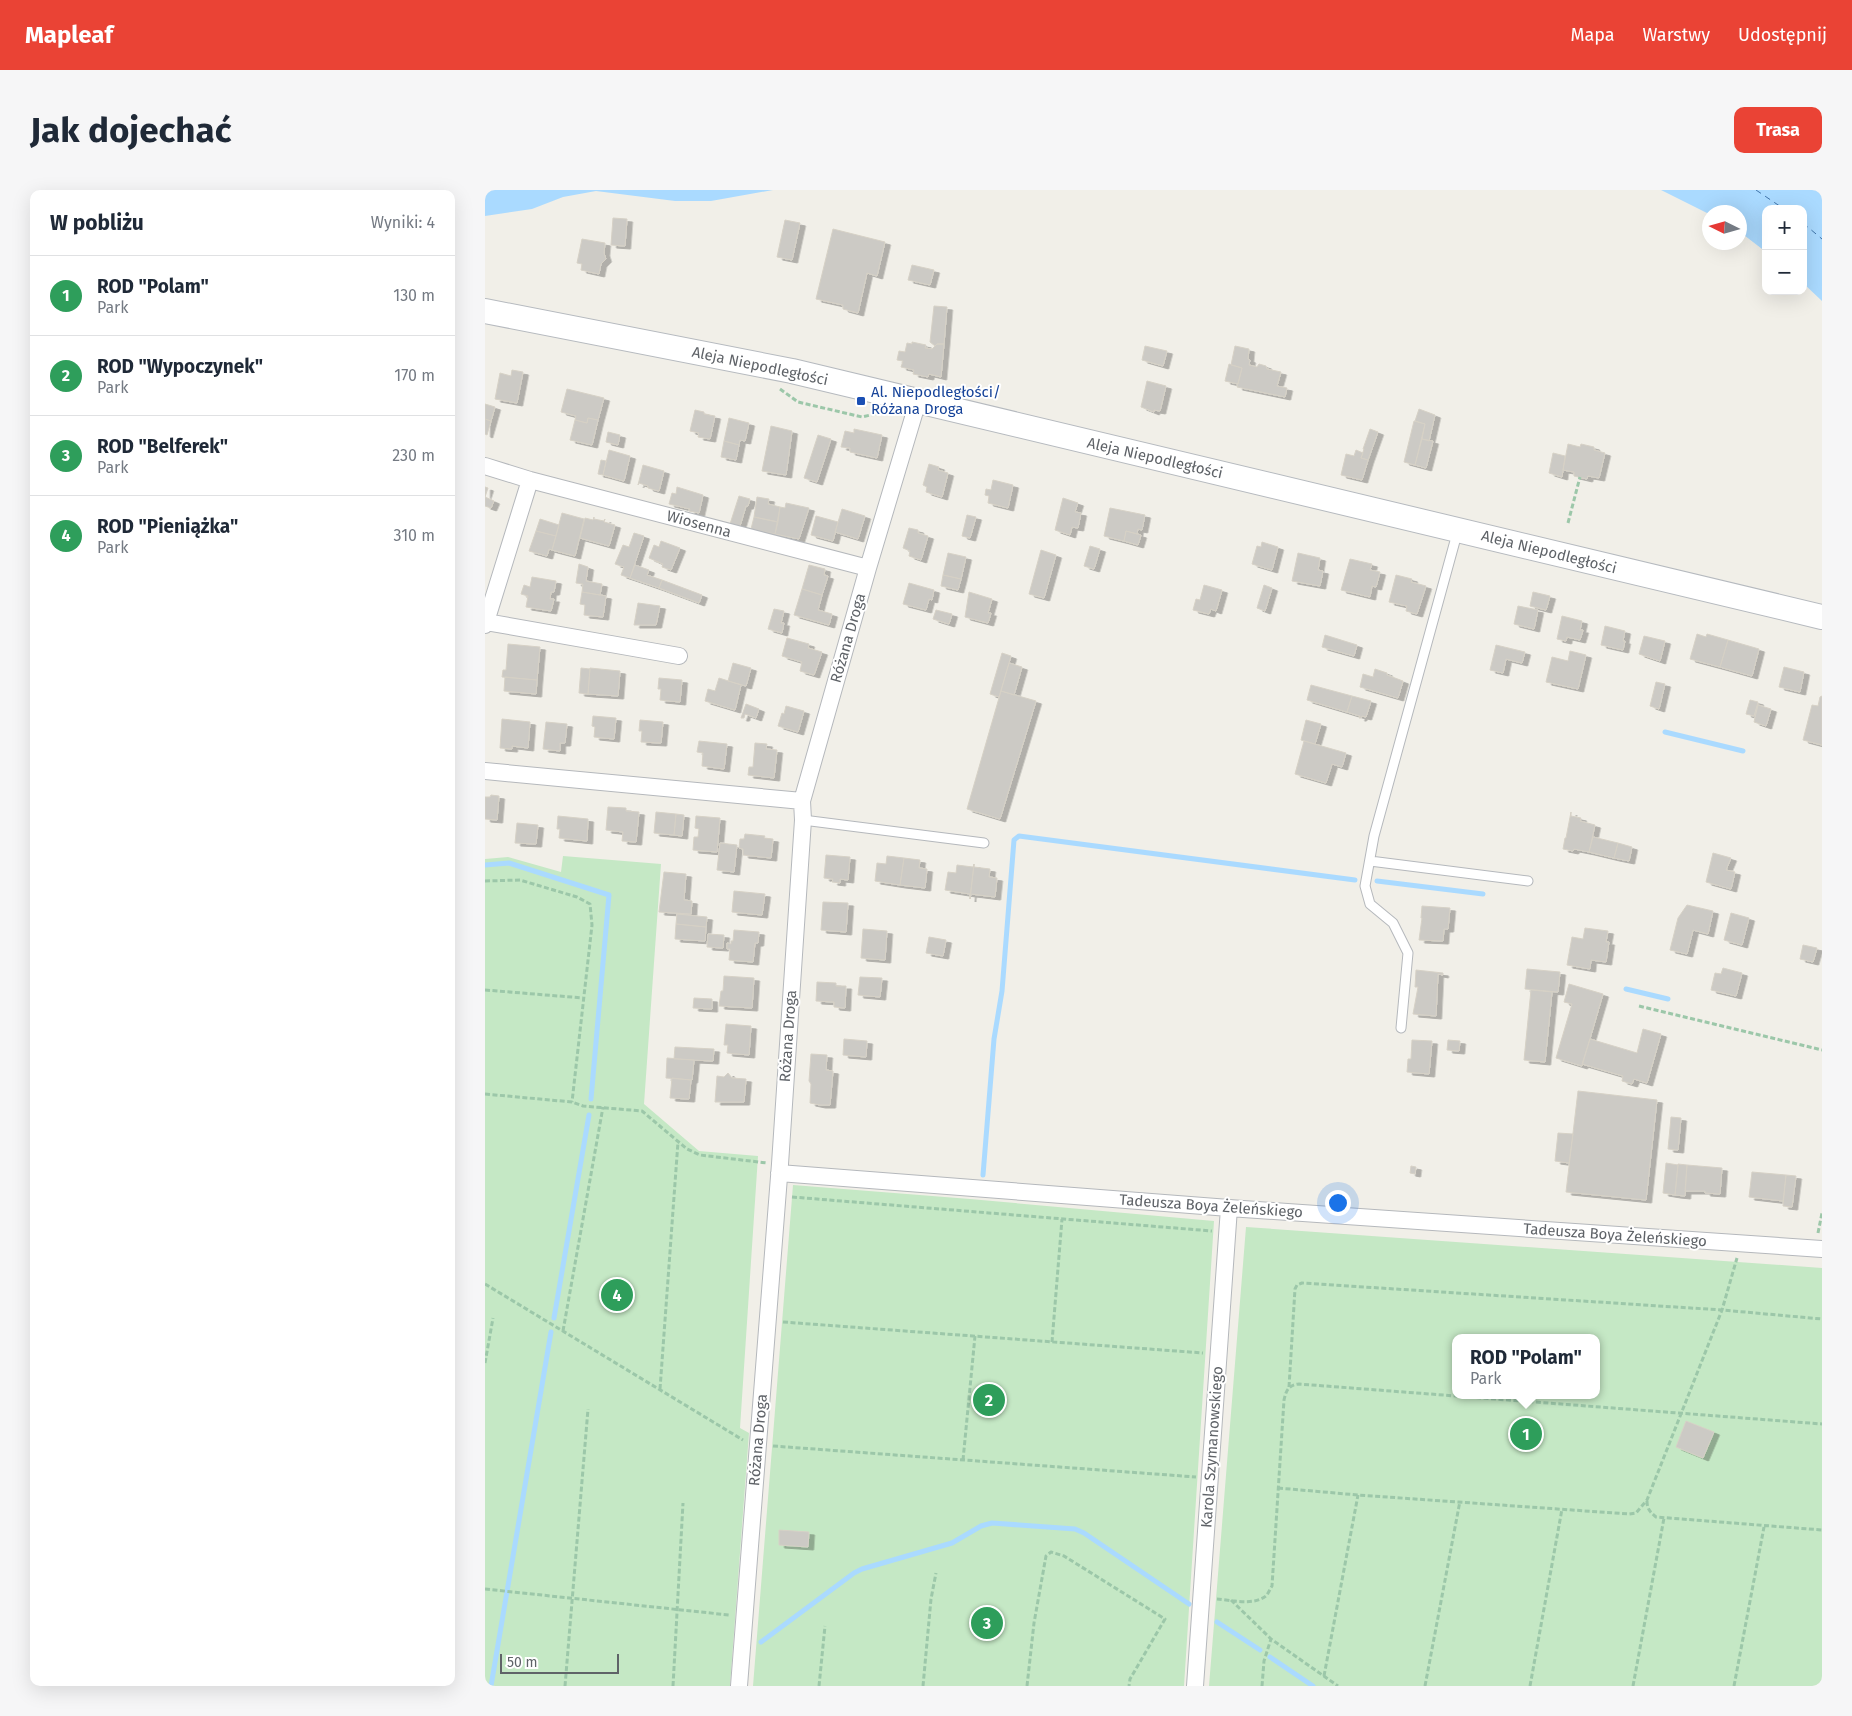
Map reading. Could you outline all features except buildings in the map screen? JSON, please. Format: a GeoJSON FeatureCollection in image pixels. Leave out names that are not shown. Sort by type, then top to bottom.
{"type":"FeatureCollection","features":[{"type":"Feature","properties":{"kind":"street","name":"Aleja Niepodległości"},"geometry":{"type":"LineString","coordinates":[[485,311],[782,370],[918,401],[1822,616]]}},
{"type":"Feature","properties":{"kind":"street","name":"Różana Droga"},"geometry":{"type":"LineString","coordinates":[[739,1686],[779,1172],[803,820],[802,801],[868,568],[918,401]]}},
{"type":"Feature","properties":{"kind":"street","name":"Wiosenna"},"geometry":{"type":"LineString","coordinates":[[485,466],[530,480],[868,568]]}},
{"type":"Feature","properties":{"kind":"street"},"geometry":{"type":"LineString","coordinates":[[530,480],[485,623],[679,656]]}},
{"type":"Feature","properties":{"kind":"street"},"geometry":{"type":"LineString","coordinates":[[485,771],[802,801]]}},
{"type":"Feature","properties":{"kind":"street","name":"Tadeusza Boya Żeleńskiego"},"geometry":{"type":"LineString","coordinates":[[779,1172],[1229,1208],[1818,1249]]}},
{"type":"Feature","properties":{"kind":"street","name":"Karola Szymanowskiego"},"geometry":{"type":"LineString","coordinates":[[1195,1686],[1229,1208]]}},
{"type":"Feature","properties":{"kind":"lane"},"geometry":{"type":"LineString","coordinates":[[1401,1028],[1408,953],[1393,923],[1370,904],[1365,886],[1374,836],[1458,530]]}},
{"type":"Feature","properties":{"kind":"lane"},"geometry":{"type":"LineString","coordinates":[[803,820],[984,843]]}},
{"type":"Feature","properties":{"kind":"lane"},"geometry":{"type":"LineString","coordinates":[[1370,861],[1528,881]]}},
{"type":"Feature","properties":{"kind":"path"},"geometry":{"type":"LineString","coordinates":[[1568,523],[1580,477]]}},
{"type":"Feature","properties":{"kind":"path"},"geometry":{"type":"LineString","coordinates":[[485,881],[520,880],[577,896],[590,904],[592,925],[572,1102]]}},
{"type":"Feature","properties":{"kind":"path"},"geometry":{"type":"LineString","coordinates":[[485,990],[583,998]]}},
{"type":"Feature","properties":{"kind":"path"},"geometry":{"type":"LineString","coordinates":[[1639,1006],[1822,1050]]}},
{"type":"Feature","properties":{"kind":"path"},"geometry":{"type":"LineString","coordinates":[[485,1094],[642,1111],[687,1148],[700,1155],[758,1162]]}},
{"type":"Feature","properties":{"kind":"path"},"geometry":{"type":"LineString","coordinates":[[563,1331],[603,1107]]}},
{"type":"Feature","properties":{"kind":"path"},"geometry":{"type":"LineString","coordinates":[[660,1389],[678,1141]]}},
{"type":"Feature","properties":{"kind":"path"},"geometry":{"type":"LineString","coordinates":[[792,1197],[1213,1231]]}},
{"type":"Feature","properties":{"kind":"path"},"geometry":{"type":"LineString","coordinates":[[1818,1249],[1822,1213]]}},
{"type":"Feature","properties":{"kind":"path"},"geometry":{"type":"LineString","coordinates":[[1052,1342],[1062,1219]]}},
{"type":"Feature","properties":{"kind":"path"},"geometry":{"type":"LineString","coordinates":[[1279,1488],[1357,1495],[1636,1513],[1647,1500],[1683,1414],[1722,1310],[1736,1262]]}},
{"type":"Feature","properties":{"kind":"path"},"geometry":{"type":"LineString","coordinates":[[1217,1599],[1257,1600],[1267,1596],[1272,1586],[1284,1400],[1289,1388],[1295,1289],[1297,1285],[1302,1283],[1722,1310],[1822,1319]]}},
{"type":"Feature","properties":{"kind":"path"},"geometry":{"type":"LineString","coordinates":[[485,1284],[748,1443]]}},
{"type":"Feature","properties":{"kind":"path"},"geometry":{"type":"LineString","coordinates":[[485,1363],[493,1318]]}},
{"type":"Feature","properties":{"kind":"path"},"geometry":{"type":"LineString","coordinates":[[782,1322],[1206,1353]]}},
{"type":"Feature","properties":{"kind":"path"},"geometry":{"type":"LineString","coordinates":[[963,1460],[975,1336]]}},
{"type":"Feature","properties":{"kind":"path"},"geometry":{"type":"LineString","coordinates":[[1289,1388],[1292,1385],[1299,1384],[1452,1396]]}},
{"type":"Feature","properties":{"kind":"path"},"geometry":{"type":"LineString","coordinates":[[1491,1399],[1822,1424]]}},
{"type":"Feature","properties":{"kind":"path"},"geometry":{"type":"LineString","coordinates":[[565,1686],[588,1409]]}},
{"type":"Feature","properties":{"kind":"path"},"geometry":{"type":"LineString","coordinates":[[772,1446],[1198,1477]]}},
{"type":"Feature","properties":{"kind":"path"},"geometry":{"type":"LineString","coordinates":[[1324,1676],[1357,1495]]}},
{"type":"Feature","properties":{"kind":"path"},"geometry":{"type":"LineString","coordinates":[[1647,1500],[1650,1512],[1656,1517],[1764,1527],[1822,1530]]}},
{"type":"Feature","properties":{"kind":"path"},"geometry":{"type":"LineString","coordinates":[[1425,1686],[1460,1501]]}},
{"type":"Feature","properties":{"kind":"path"},"geometry":{"type":"LineString","coordinates":[[673,1686],[683,1503]]}},
{"type":"Feature","properties":{"kind":"path"},"geometry":{"type":"LineString","coordinates":[[1530,1686],[1562,1509]]}},
{"type":"Feature","properties":{"kind":"path"},"geometry":{"type":"LineString","coordinates":[[1633,1686],[1664,1518]]}},
{"type":"Feature","properties":{"kind":"path"},"geometry":{"type":"LineString","coordinates":[[1734,1686],[1764,1527]]}},
{"type":"Feature","properties":{"kind":"path"},"geometry":{"type":"LineString","coordinates":[[1027,1686],[1034,1623],[1044,1565],[1046,1556],[1051,1552],[1064,1556],[1165,1618],[1130,1679],[1129,1686]]}},
{"type":"Feature","properties":{"kind":"path"},"geometry":{"type":"LineString","coordinates":[[923,1686],[931,1599],[936,1573]]}},
{"type":"Feature","properties":{"kind":"path"},"geometry":{"type":"LineString","coordinates":[[485,1588],[735,1616]]}},
{"type":"Feature","properties":{"kind":"path"},"geometry":{"type":"LineString","coordinates":[[1230,1600],[1271,1639],[1338,1686]]}},
{"type":"Feature","properties":{"kind":"path"},"geometry":{"type":"LineString","coordinates":[[819,1686],[825,1626]]}},
{"type":"Feature","properties":{"kind":"path"},"geometry":{"type":"LineString","coordinates":[[1262,1686],[1264,1661],[1271,1639]]}},
{"type":"Feature","properties":{"kind":"green space"},"geometry":{"type":"Polygon","coordinates":[[[563,856],[661,864],[644,1104],[699,1151],[758,1156],[740,1428],[749,1433],[730,1686],[485,1686],[485,859],[508,857],[561,872],[563,856]]]}},
{"type":"Feature","properties":{"kind":"green space"},"geometry":{"type":"Polygon","coordinates":[[[793,1185],[1214,1221],[1184,1686],[753,1686],[793,1185]]]}},
{"type":"Feature","properties":{"kind":"green space"},"geometry":{"type":"Polygon","coordinates":[[[1246,1227],[1822,1268],[1822,1686],[1209,1686],[1246,1227]]]}},
{"type":"Feature","properties":{"kind":"water"},"geometry":{"type":"Polygon","coordinates":[[[485,190],[773,190],[711,201],[675,201],[596,191],[563,197],[532,209],[485,216],[485,190]]]}},
{"type":"Feature","properties":{"kind":"water"},"geometry":{"type":"Polygon","coordinates":[[[1661,190],[1822,190],[1822,301],[1807,287],[1807,205],[1762,205],[1762,249],[1747,237],[1747,205],[1702,205],[1702,210],[1661,190]]]}},
{"type":"Feature","properties":{"kind":"waterway"},"geometry":{"type":"LineString","coordinates":[[1665,732],[1743,751]]}},
{"type":"Feature","properties":{"kind":"waterway"},"geometry":{"type":"LineString","coordinates":[[983,1175],[994,1039],[1002,991],[1014,840],[1019,836],[1355,880]]}},
{"type":"Feature","properties":{"kind":"waterway"},"geometry":{"type":"LineString","coordinates":[[485,865],[509,863],[609,895],[591,1099]]}},
{"type":"Feature","properties":{"kind":"waterway"},"geometry":{"type":"LineString","coordinates":[[1377,881],[1483,894]]}},
{"type":"Feature","properties":{"kind":"waterway"},"geometry":{"type":"LineString","coordinates":[[1626,989],[1668,999]]}},
{"type":"Feature","properties":{"kind":"waterway"},"geometry":{"type":"LineString","coordinates":[[554,1318],[589,1115]]}},
{"type":"Feature","properties":{"kind":"waterway"},"geometry":{"type":"LineString","coordinates":[[491,1686],[551,1332]]}},
{"type":"Feature","properties":{"kind":"waterway"},"geometry":{"type":"LineString","coordinates":[[761,1642],[854,1573],[952,1543],[981,1526],[992,1523],[1075,1529],[1084,1533],[1189,1604]]}},
{"type":"Feature","properties":{"kind":"waterway"},"geometry":{"type":"LineString","coordinates":[[1217,1622],[1260,1650]]}},
{"type":"Feature","properties":{"kind":"waterway"},"geometry":{"type":"LineString","coordinates":[[1270,1657],[1313,1686]]}},
{"type":"Feature","properties":{"kind":"ferry route"},"geometry":{"type":"LineString","coordinates":[[1756,190],[1778,205]]}},
{"type":"Feature","properties":{"kind":"ferry route"},"geometry":{"type":"LineString","coordinates":[[1807,226],[1822,239]]}},
{"type":"Feature","properties":{"kind":"place","name":"Al. Niepodległości/ Różana Droga"},"geometry":{"type":"Point","coordinates":[861,401]}},
{"type":"Feature","properties":{"kind":"place","name":"ROD \"Pieniążka\""},"geometry":{"type":"Point","coordinates":[617,1295]}},
{"type":"Feature","properties":{"kind":"place","name":"ROD \"Wypoczynek\""},"geometry":{"type":"Point","coordinates":[989,1400]}},
{"type":"Feature","properties":{"kind":"place","name":"ROD \"Polam\""},"geometry":{"type":"Point","coordinates":[1526,1434]}},
{"type":"Feature","properties":{"kind":"place","name":"ROD \"Belferek\""},"geometry":{"type":"Point","coordinates":[987,1623]}}]}
